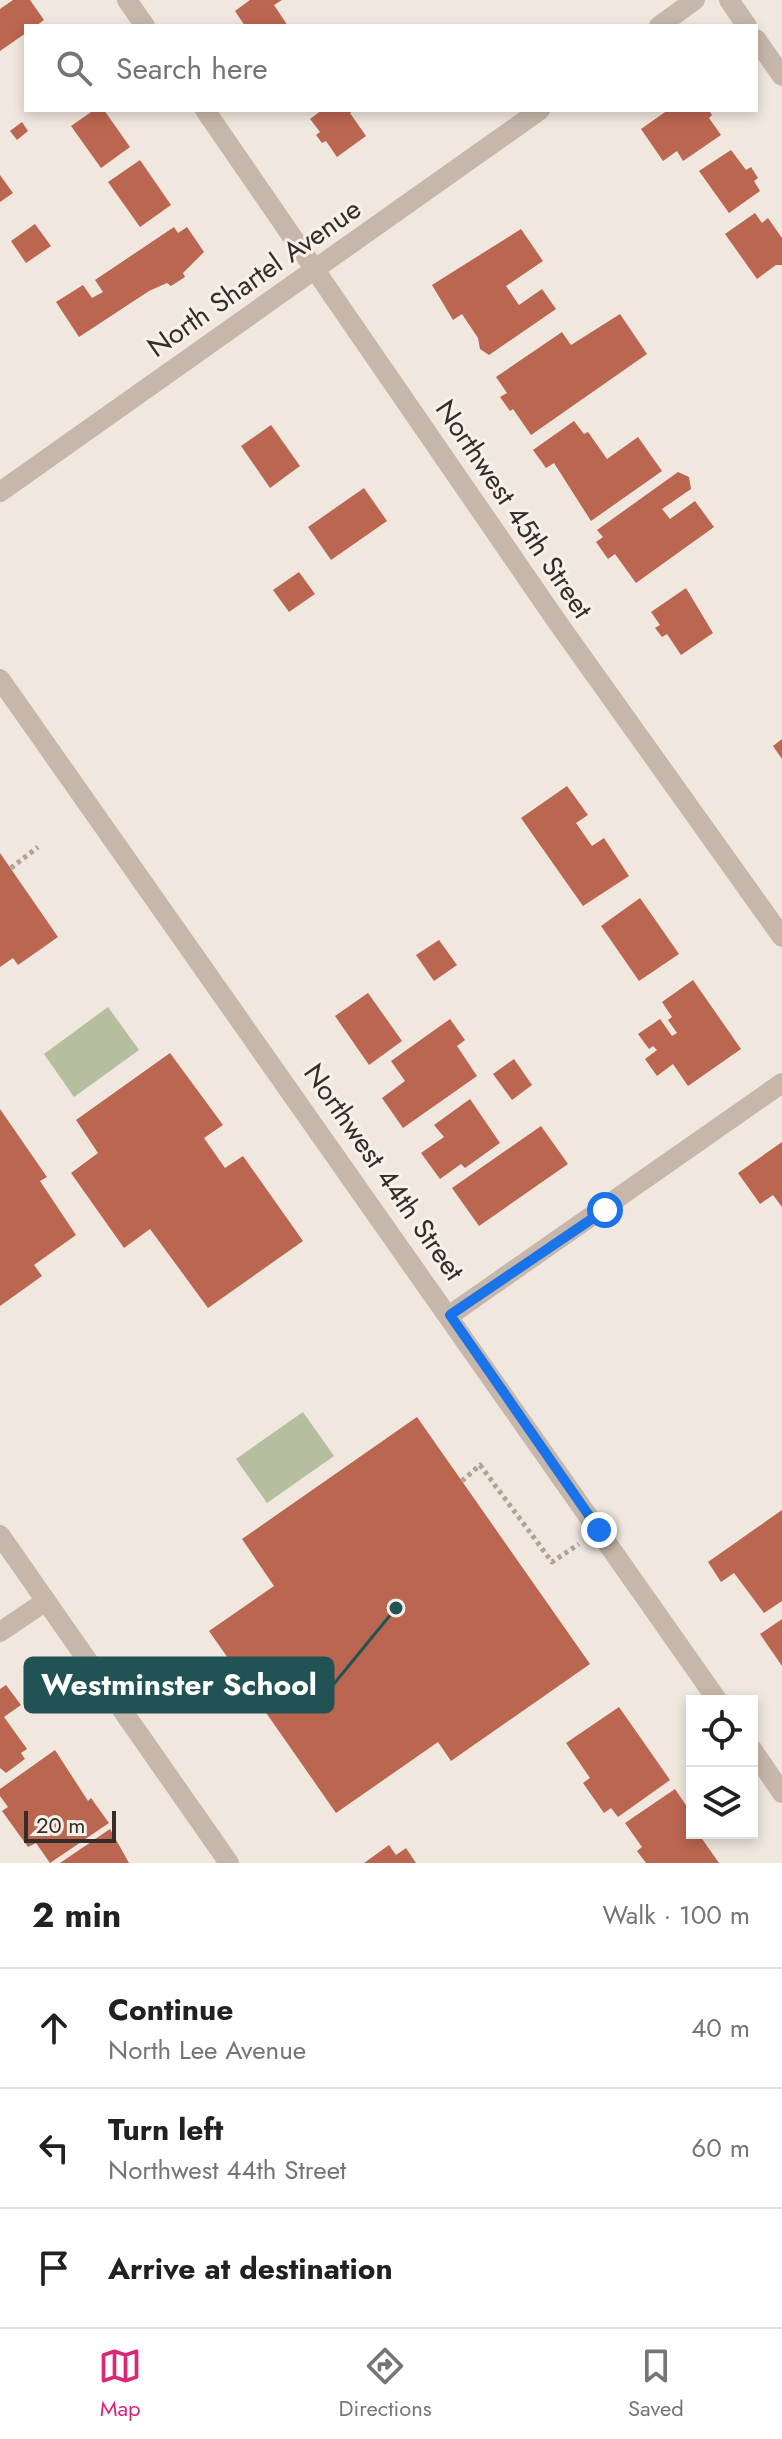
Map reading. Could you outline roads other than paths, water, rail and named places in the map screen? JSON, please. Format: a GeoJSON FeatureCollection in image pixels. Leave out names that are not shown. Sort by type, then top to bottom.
{"type":"FeatureCollection","features":[{"type":"Feature","properties":{"kind":"street"},"geometry":{"type":"LineString","coordinates":[[127,0],[144,24]]}},
{"type":"Feature","properties":{"kind":"street"},"geometry":{"type":"LineString","coordinates":[[662,24],[695,0]]}},
{"type":"Feature","properties":{"kind":"street"},"geometry":{"type":"LineString","coordinates":[[729,0],[746,24]]}},
{"type":"Feature","properties":{"kind":"street"},"geometry":{"type":"LineString","coordinates":[[758,42],[782,76]]}},
{"type":"Feature","properties":{"kind":"street","name":"Northwest 45th Street"},"geometry":{"type":"LineString","coordinates":[[206,112],[558,623],[782,937]]}},
{"type":"Feature","properties":{"kind":"street","name":"North Shartel Avenue"},"geometry":{"type":"LineString","coordinates":[[0,492],[537,112]]}},
{"type":"Feature","properties":{"kind":"street","name":"Northwest 44th Street"},"geometry":{"type":"LineString","coordinates":[[0,679],[450,1315],[714,1695]]}},
{"type":"Feature","properties":{"kind":"street"},"geometry":{"type":"LineString","coordinates":[[450,1315],[782,1083]]}},
{"type":"Feature","properties":{"kind":"street"},"geometry":{"type":"LineString","coordinates":[[0,1535],[229,1863]]}},
{"type":"Feature","properties":{"kind":"street"},"geometry":{"type":"LineString","coordinates":[[0,1632],[46,1601]]}},
{"type":"Feature","properties":{"kind":"street"},"geometry":{"type":"LineString","coordinates":[[758,1758],[782,1793]]}},
{"type":"Feature","properties":{"kind":"place","name":"Westminster School"},"geometry":{"type":"Point","coordinates":[396,1608]}}]}
